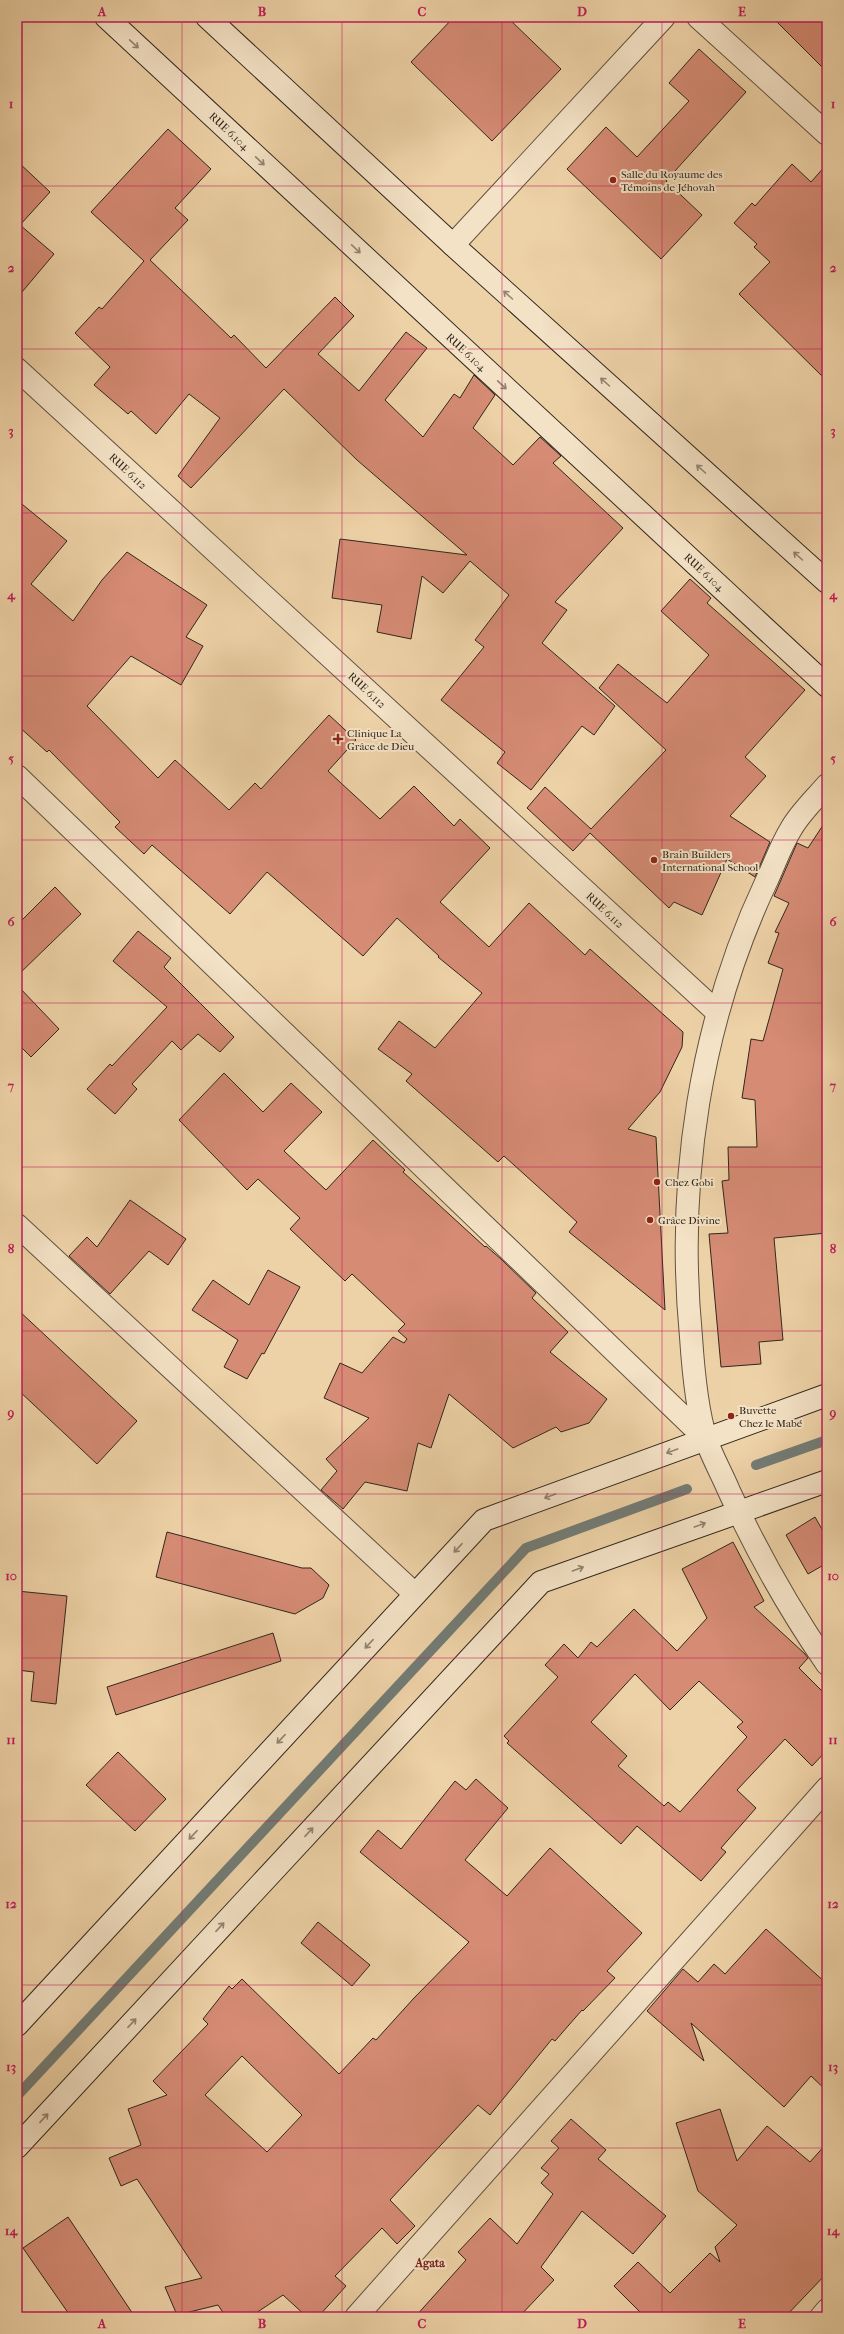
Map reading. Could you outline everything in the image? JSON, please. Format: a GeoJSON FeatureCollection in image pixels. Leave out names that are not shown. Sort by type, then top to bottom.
{"type":"FeatureCollection","features":[{"type":"Feature","properties":{"kind":"street","name":"RUE 6.104"},"geometry":{"type":"LineString","coordinates":[[106,17],[827,686]]}},
{"type":"Feature","properties":{"kind":"street"},"geometry":{"type":"LineString","coordinates":[[207,17],[453,246],[827,582]]}},
{"type":"Feature","properties":{"kind":"street"},"geometry":{"type":"LineString","coordinates":[[453,246],[664,17]]}},
{"type":"Feature","properties":{"kind":"street"},"geometry":{"type":"LineString","coordinates":[[698,17],[827,134]]}},
{"type":"Feature","properties":{"kind":"street","name":"RUE 6.112"},"geometry":{"type":"LineString","coordinates":[[17,369],[717,1012]]}},
{"type":"Feature","properties":{"kind":"street"},"geometry":{"type":"LineString","coordinates":[[17,776],[706,1439]]}},
{"type":"Feature","properties":{"kind":"street"},"geometry":{"type":"LineString","coordinates":[[827,785],[791,828],[749,918],[717,1012],[701,1082],[691,1145],[686,1225],[687,1297],[694,1368],[706,1439],[767,1570],[800,1626],[827,1664]]}},
{"type":"Feature","properties":{"kind":"street"},"geometry":{"type":"LineString","coordinates":[[17,1225],[415,1594]]}},
{"type":"Feature","properties":{"kind":"street"},"geometry":{"type":"LineString","coordinates":[[17,2024],[484,1520],[827,1395]]}},
{"type":"Feature","properties":{"kind":"street"},"geometry":{"type":"LineString","coordinates":[[17,2147],[541,1582],[827,1481]]}},
{"type":"Feature","properties":{"kind":"street"},"geometry":{"type":"LineString","coordinates":[[356,2317],[827,1788]]}},
{"type":"Feature","properties":{"kind":"street"},"geometry":{"type":"LineString","coordinates":[[821,2317],[827,2310]]}},
{"type":"Feature","properties":{"kind":"building"},"geometry":{"type":"Polygon","coordinates":[[[454,17],[507,17],[561,69],[492,141],[411,62],[454,17]]]}},
{"type":"Feature","properties":{"kind":"building"},"geometry":{"type":"Polygon","coordinates":[[[772,17],[827,17],[827,72],[772,17]]]}},
{"type":"Feature","properties":{"kind":"building"},"geometry":{"type":"Polygon","coordinates":[[[699,49],[746,92],[666,181],[702,215],[661,259],[567,169],[606,127],[637,157],[689,101],[669,83],[699,49]]]}},
{"type":"Feature","properties":{"kind":"building"},"geometry":{"type":"Polygon","coordinates":[[[168,129],[211,169],[175,208],[188,220],[150,260],[231,338],[234,335],[266,368],[335,297],[354,316],[318,354],[359,391],[406,332],[427,348],[385,400],[423,437],[454,394],[460,398],[474,375],[495,395],[473,428],[513,465],[540,437],[561,456],[553,463],[623,528],[555,602],[567,610],[542,643],[615,706],[594,735],[582,726],[531,790],[497,763],[505,752],[441,700],[484,647],[475,640],[509,595],[470,561],[443,593],[422,576],[411,639],[377,632],[382,605],[332,598],[340,539],[467,555],[357,460],[284,389],[191,488],[178,476],[220,418],[189,394],[156,434],[131,411],[128,414],[94,385],[110,367],[75,333],[99,307],[102,309],[144,261],[91,212],[168,129]]]}},
{"type":"Feature","properties":{"kind":"building"},"geometry":{"type":"Polygon","coordinates":[[[17,161],[50,192],[20,225],[54,254],[17,298],[17,161]]]}},
{"type":"Feature","properties":{"kind":"building"},"geometry":{"type":"Polygon","coordinates":[[[792,164],[811,182],[827,164],[827,381],[739,294],[770,262],[754,247],[757,244],[734,223],[752,203],[755,206],[792,164]]]}},
{"type":"Feature","properties":{"kind":"building"},"geometry":{"type":"Polygon","coordinates":[[[17,500],[67,541],[31,584],[73,621],[102,580],[127,552],[207,605],[186,637],[203,646],[181,685],[131,656],[87,706],[158,778],[175,760],[229,810],[255,783],[261,789],[329,715],[356,740],[328,771],[380,819],[414,786],[454,826],[460,819],[490,848],[440,902],[489,947],[529,903],[585,955],[590,949],[683,1032],[682,1047],[660,1092],[628,1129],[656,1137],[665,1310],[569,1232],[577,1222],[504,1156],[498,1162],[406,1081],[412,1074],[378,1049],[399,1021],[435,1048],[482,993],[438,957],[439,956],[397,918],[363,956],[267,872],[230,914],[152,845],[144,854],[115,827],[120,822],[49,750],[47,752],[17,725],[17,500]]]}},
{"type":"Feature","properties":{"kind":"building"},"geometry":{"type":"Polygon","coordinates":[[[690,579],[711,598],[707,603],[805,690],[745,757],[766,776],[730,816],[770,842],[755,877],[727,859],[702,915],[674,902],[669,908],[590,833],[573,851],[527,808],[545,787],[591,829],[666,750],[599,688],[618,664],[667,703],[709,655],[661,611],[690,579]]]}},
{"type":"Feature","properties":{"kind":"building"},"geometry":{"type":"Polygon","coordinates":[[[827,819],[827,1233],[774,1238],[783,1340],[759,1342],[761,1364],[721,1367],[709,1234],[728,1233],[722,1181],[729,1180],[728,1147],[757,1147],[755,1100],[742,1098],[751,1039],[763,1041],[783,969],[768,963],[779,933],[775,932],[789,903],[774,896],[797,843],[808,848],[827,819]]]}},
{"type":"Feature","properties":{"kind":"building"},"geometry":{"type":"Polygon","coordinates":[[[55,887],[81,914],[17,976],[17,925],[55,887]]]}},
{"type":"Feature","properties":{"kind":"building"},"geometry":{"type":"Polygon","coordinates":[[[138,931],[171,958],[164,967],[234,1037],[220,1052],[198,1034],[181,1050],[172,1041],[132,1084],[137,1089],[115,1114],[87,1089],[110,1064],[112,1066],[167,1007],[113,961],[138,931]]]}},
{"type":"Feature","properties":{"kind":"building"},"geometry":{"type":"Polygon","coordinates":[[[17,985],[59,1029],[31,1057],[17,1043],[17,985]]]}},
{"type":"Feature","properties":{"kind":"building"},"geometry":{"type":"Polygon","coordinates":[[[224,1073],[263,1112],[291,1083],[322,1112],[284,1151],[326,1190],[373,1140],[405,1170],[403,1172],[485,1247],[486,1246],[502,1260],[536,1293],[532,1298],[568,1332],[550,1352],[607,1399],[589,1423],[561,1432],[556,1427],[513,1448],[449,1394],[431,1448],[418,1443],[407,1491],[365,1482],[343,1509],[321,1490],[337,1471],[326,1459],[369,1418],[324,1398],[340,1363],[362,1373],[393,1337],[404,1343],[407,1339],[398,1331],[405,1324],[352,1274],[345,1281],[290,1229],[300,1218],[258,1179],[247,1190],[179,1120],[224,1073]]]}},
{"type":"Feature","properties":{"kind":"building"},"geometry":{"type":"Polygon","coordinates":[[[130,1200],[186,1239],[168,1265],[149,1251],[110,1294],[69,1256],[87,1237],[97,1247],[130,1200]]]}},
{"type":"Feature","properties":{"kind":"building"},"geometry":{"type":"Polygon","coordinates":[[[268,1270],[300,1287],[264,1354],[262,1353],[247,1379],[224,1367],[238,1340],[192,1310],[213,1280],[249,1305],[268,1270]]]}},
{"type":"Feature","properties":{"kind":"building"},"geometry":{"type":"Polygon","coordinates":[[[17,1309],[137,1421],[97,1464],[17,1389],[17,1309]]]}},
{"type":"Feature","properties":{"kind":"building"},"geometry":{"type":"Polygon","coordinates":[[[815,1517],[827,1538],[827,1563],[808,1574],[786,1535],[815,1517]]]}},
{"type":"Feature","properties":{"kind":"building"},"geometry":{"type":"Polygon","coordinates":[[[167,1532],[302,1568],[311,1568],[329,1585],[323,1598],[295,1614],[156,1577],[167,1532]]]}},
{"type":"Feature","properties":{"kind":"building"},"geometry":{"type":"Polygon","coordinates":[[[733,1542],[764,1601],[754,1607],[805,1654],[808,1658],[799,1668],[827,1696],[827,1750],[812,1766],[785,1739],[737,1790],[756,1808],[721,1848],[726,1852],[701,1881],[637,1826],[621,1844],[507,1743],[509,1741],[504,1736],[558,1677],[545,1665],[564,1644],[578,1658],[591,1642],[597,1647],[634,1609],[677,1651],[707,1618],[682,1569],[733,1542]],[[635,1674],[591,1722],[627,1756],[618,1766],[664,1806],[668,1802],[680,1812],[747,1737],[737,1727],[743,1722],[699,1681],[670,1710],[635,1674]]]}},
{"type":"Feature","properties":{"kind":"building"},"geometry":{"type":"Polygon","coordinates":[[[17,1591],[67,1596],[56,1704],[31,1701],[34,1672],[17,1670],[17,1591]]]}},
{"type":"Feature","properties":{"kind":"building"},"geometry":{"type":"Polygon","coordinates":[[[273,1633],[281,1661],[116,1715],[107,1687],[273,1633]]]}},
{"type":"Feature","properties":{"kind":"building"},"geometry":{"type":"Polygon","coordinates":[[[118,1752],[166,1799],[135,1831],[86,1785],[118,1752]]]}},
{"type":"Feature","properties":{"kind":"building"},"geometry":{"type":"Polygon","coordinates":[[[476,1779],[508,1808],[465,1860],[507,1896],[550,1848],[642,1933],[607,1971],[615,1978],[583,2011],[582,2010],[555,2041],[552,2039],[490,2115],[478,2105],[390,2200],[415,2226],[397,2244],[382,2228],[335,2276],[346,2286],[318,2317],[307,2317],[283,2295],[250,2317],[226,2317],[218,2305],[177,2315],[165,2287],[202,2278],[137,2179],[121,2186],[109,2158],[141,2145],[128,2109],[167,2095],[153,2081],[208,2024],[203,2019],[229,1986],[232,1989],[242,1979],[339,2074],[373,2038],[376,2040],[414,1998],[469,1942],[360,1852],[378,1830],[401,1849],[455,1781],[466,1790],[476,1779]],[[242,2056],[205,2095],[267,2152],[302,2115],[242,2056]]]}},
{"type":"Feature","properties":{"kind":"building"},"geometry":{"type":"Polygon","coordinates":[[[318,1922],[370,1965],[352,1986],[301,1943],[318,1922]]]}},
{"type":"Feature","properties":{"kind":"building"},"geometry":{"type":"Polygon","coordinates":[[[766,1929],[827,1984],[827,2091],[811,2076],[784,2107],[691,2023],[704,2061],[647,2011],[683,1969],[698,1982],[714,1964],[725,1974],[766,1929]]]}},
{"type":"Feature","properties":{"kind":"building"},"geometry":{"type":"Polygon","coordinates":[[[720,2109],[737,2161],[767,2126],[810,2162],[827,2143],[827,2273],[785,2317],[645,2317],[614,2286],[638,2262],[670,2293],[710,2253],[720,2262],[715,2247],[737,2225],[698,2191],[676,2123],[720,2109]]]}},
{"type":"Feature","properties":{"kind":"building"},"geometry":{"type":"Polygon","coordinates":[[[571,2119],[606,2150],[598,2159],[666,2216],[633,2254],[582,2211],[541,2267],[554,2280],[519,2317],[415,2317],[466,2260],[458,2252],[490,2218],[517,2244],[553,2194],[541,2183],[549,2174],[541,2168],[559,2148],[551,2141],[571,2119]]]}},
{"type":"Feature","properties":{"kind":"building"},"geometry":{"type":"Polygon","coordinates":[[[68,2217],[135,2317],[71,2317],[23,2248],[68,2217]]]}},
{"type":"Feature","properties":{"kind":"waterway"},"geometry":{"type":"LineString","coordinates":[[756,1465],[827,1440]]}},
{"type":"Feature","properties":{"kind":"waterway"},"geometry":{"type":"LineString","coordinates":[[17,2096],[526,1548],[687,1489]]}},
{"type":"Feature","properties":{"kind":"place","name":"Salle du Royaume des Témoins de Jéhovah"},"geometry":{"type":"Point","coordinates":[613,180]}},
{"type":"Feature","properties":{"kind":"place","name":"Clinique La Grâce de Dieu"},"geometry":{"type":"Point","coordinates":[338,739]}},
{"type":"Feature","properties":{"kind":"place","name":"Brain Builders International School"},"geometry":{"type":"Point","coordinates":[654,860]}},
{"type":"Feature","properties":{"kind":"place","name":"Chez Gobi"},"geometry":{"type":"Point","coordinates":[657,1182]}},
{"type":"Feature","properties":{"kind":"place","name":"Grâce Divine"},"geometry":{"type":"Point","coordinates":[650,1220]}},
{"type":"Feature","properties":{"kind":"place","name":"Buvette Chez le Mabé"},"geometry":{"type":"Point","coordinates":[731,1416]}},
{"type":"Feature","properties":{"kind":"district","name":"Agata"},"geometry":{"type":"Point","coordinates":[430,2263]}}]}
